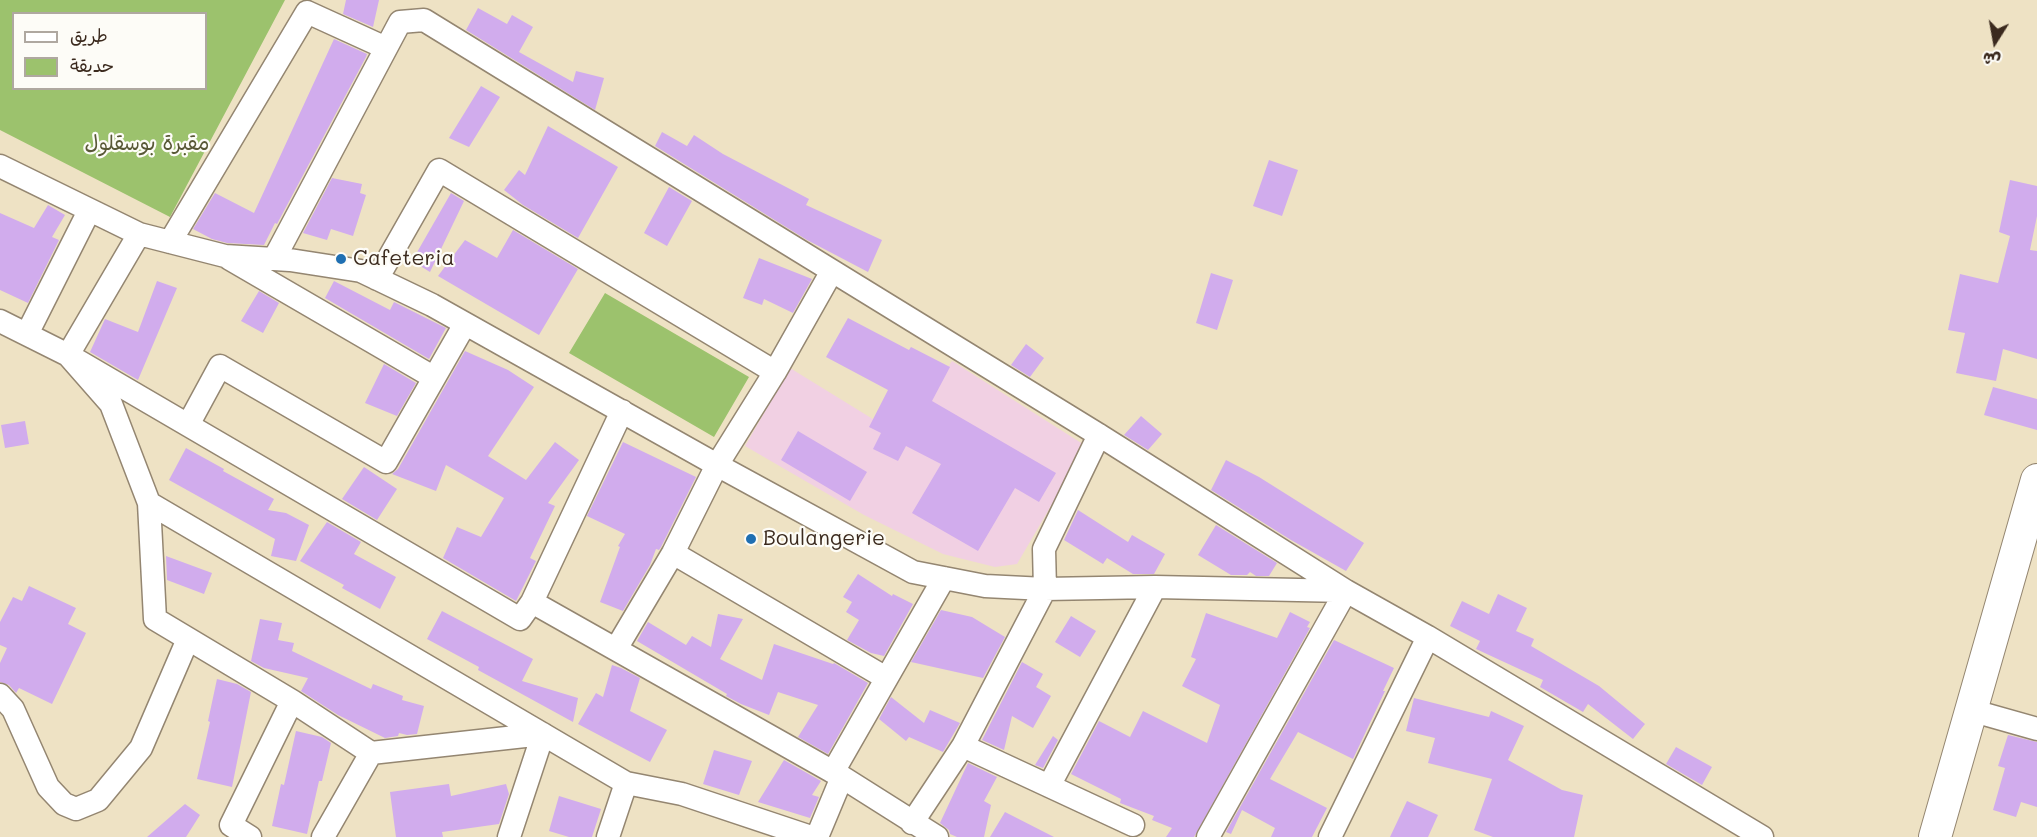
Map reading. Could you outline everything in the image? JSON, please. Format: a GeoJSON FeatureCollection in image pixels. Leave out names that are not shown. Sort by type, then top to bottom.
{"type":"FeatureCollection","features":[{"type":"Feature","properties":{"kind":"main road"},"geometry":{"type":"LineString","coordinates":[[1935,837],[1970,711],[2031,520],[2037,480]]}},
{"type":"Feature","properties":{"kind":"street"},"geometry":{"type":"LineString","coordinates":[[170,242],[308,12],[386,48]]}},
{"type":"Feature","properties":{"kind":"street"},"geometry":{"type":"LineString","coordinates":[[274,259],[400,22],[424,20],[1099,435],[1346,591],[1762,837]]}},
{"type":"Feature","properties":{"kind":"street"},"geometry":{"type":"LineString","coordinates":[[0,166],[139,234],[225,256],[274,259],[361,271],[432,305],[913,572],[985,586],[1045,589],[1155,587],[1346,591]]}},
{"type":"Feature","properties":{"kind":"street"},"geometry":{"type":"LineString","coordinates":[[377,279],[439,170],[775,372]]}},
{"type":"Feature","properties":{"kind":"street"},"geometry":{"type":"LineString","coordinates":[[27,334],[89,211]]}},
{"type":"Feature","properties":{"kind":"street"},"geometry":{"type":"LineString","coordinates":[[68,355],[139,234]]}},
{"type":"Feature","properties":{"kind":"street"},"geometry":{"type":"LineString","coordinates":[[225,256],[433,377]]}},
{"type":"Feature","properties":{"kind":"street"},"geometry":{"type":"LineString","coordinates":[[616,649],[673,553],[717,465],[775,372],[832,271]]}},
{"type":"Feature","properties":{"kind":"street"},"geometry":{"type":"LineString","coordinates":[[0,321],[68,355],[520,619],[532,602],[622,411]]}},
{"type":"Feature","properties":{"kind":"street"},"geometry":{"type":"LineString","coordinates":[[188,425],[220,366],[386,462],[465,324]]}},
{"type":"Feature","properties":{"kind":"street"},"geometry":{"type":"LineString","coordinates":[[68,355],[111,404],[149,503],[155,619],[292,701],[371,753],[543,734]]}},
{"type":"Feature","properties":{"kind":"street"},"geometry":{"type":"LineString","coordinates":[[912,823],[963,746],[1045,589],[1044,549],[1099,435]]}},
{"type":"Feature","properties":{"kind":"street"},"geometry":{"type":"LineString","coordinates":[[149,503],[626,783],[682,794],[811,837]]}},
{"type":"Feature","properties":{"kind":"street"},"geometry":{"type":"LineString","coordinates":[[673,553],[886,678]]}},
{"type":"Feature","properties":{"kind":"street"},"geometry":{"type":"LineString","coordinates":[[817,837],[838,775],[886,678],[944,578]]}},
{"type":"Feature","properties":{"kind":"street"},"geometry":{"type":"LineString","coordinates":[[1049,786],[1155,587]]}},
{"type":"Feature","properties":{"kind":"street"},"geometry":{"type":"LineString","coordinates":[[1208,837],[1346,591]]}},
{"type":"Feature","properties":{"kind":"street"},"geometry":{"type":"LineString","coordinates":[[532,602],[838,775],[937,837]]}},
{"type":"Feature","properties":{"kind":"street"},"geometry":{"type":"LineString","coordinates":[[1330,837],[1428,638]]}},
{"type":"Feature","properties":{"kind":"street"},"geometry":{"type":"LineString","coordinates":[[0,695],[13,709],[48,787],[64,804],[76,809],[98,800],[141,748],[188,639]]}},
{"type":"Feature","properties":{"kind":"street"},"geometry":{"type":"LineString","coordinates":[[250,837],[231,825],[292,701]]}},
{"type":"Feature","properties":{"kind":"street"},"geometry":{"type":"LineString","coordinates":[[1970,711],[2037,729]]}},
{"type":"Feature","properties":{"kind":"street"},"geometry":{"type":"LineString","coordinates":[[509,837],[543,734]]}},
{"type":"Feature","properties":{"kind":"street"},"geometry":{"type":"LineString","coordinates":[[963,746],[1133,825]]}},
{"type":"Feature","properties":{"kind":"street"},"geometry":{"type":"LineString","coordinates":[[323,837],[371,753]]}},
{"type":"Feature","properties":{"kind":"street"},"geometry":{"type":"LineString","coordinates":[[608,837],[626,783]]}},
{"type":"Feature","properties":{"kind":"shaded area"},"geometry":{"type":"Polygon","coordinates":[[[952,361],[1086,446],[1017,564],[995,567],[943,554],[864,515],[745,446],[790,368],[902,437],[952,361]]]}},
{"type":"Feature","properties":{"kind":"green space","name":"مقبرة بوسقلول"},"geometry":{"type":"Polygon","coordinates":[[[0,0],[285,0],[170,217],[0,130],[0,0]]]}},
{"type":"Feature","properties":{"kind":"green space"},"geometry":{"type":"Polygon","coordinates":[[[605,293],[749,377],[714,437],[569,353],[605,293]]]}},
{"type":"Feature","properties":{"kind":"building"},"geometry":{"type":"Polygon","coordinates":[[[346,0],[379,0],[373,27],[343,14],[346,0]]]}},
{"type":"Feature","properties":{"kind":"building"},"geometry":{"type":"Polygon","coordinates":[[[478,8],[507,24],[512,15],[533,27],[519,52],[573,82],[576,71],[604,78],[595,110],[466,30],[478,8]]]}},
{"type":"Feature","properties":{"kind":"building"},"geometry":{"type":"Polygon","coordinates":[[[334,39],[367,54],[366,57],[264,245],[227,243],[212,239],[193,229],[215,193],[254,213],[334,39]]]}},
{"type":"Feature","properties":{"kind":"building"},"geometry":{"type":"Polygon","coordinates":[[[481,86],[500,97],[469,147],[449,138],[481,86]]]}},
{"type":"Feature","properties":{"kind":"building"},"geometry":{"type":"Polygon","coordinates":[[[548,126],[618,167],[578,238],[523,205],[504,190],[519,170],[525,175],[548,126]]]}},
{"type":"Feature","properties":{"kind":"building"},"geometry":{"type":"Polygon","coordinates":[[[662,132],[687,146],[694,135],[723,154],[809,199],[806,205],[882,240],[868,272],[807,240],[655,146],[662,132]]]}},
{"type":"Feature","properties":{"kind":"building"},"geometry":{"type":"Polygon","coordinates":[[[1269,160],[1298,170],[1282,216],[1253,206],[1269,160]]]}},
{"type":"Feature","properties":{"kind":"building"},"geometry":{"type":"Polygon","coordinates":[[[332,178],[362,184],[360,193],[366,195],[353,236],[331,229],[327,240],[303,233],[332,178]]]}},
{"type":"Feature","properties":{"kind":"building"},"geometry":{"type":"Polygon","coordinates":[[[2010,180],[2037,186],[2037,216],[2030,250],[2037,251],[2037,359],[2003,349],[1996,381],[1956,373],[1965,333],[1948,330],[1960,274],[1998,283],[2010,236],[1999,232],[2010,180]]]}},
{"type":"Feature","properties":{"kind":"building"},"geometry":{"type":"Polygon","coordinates":[[[669,187],[692,201],[667,246],[644,233],[669,187]]]}},
{"type":"Feature","properties":{"kind":"building"},"geometry":{"type":"Polygon","coordinates":[[[451,193],[464,201],[430,272],[412,261],[451,193]]]}},
{"type":"Feature","properties":{"kind":"building"},"geometry":{"type":"Polygon","coordinates":[[[48,205],[65,215],[52,237],[59,240],[28,303],[0,290],[0,213],[34,228],[48,205]]]}},
{"type":"Feature","properties":{"kind":"building"},"geometry":{"type":"Polygon","coordinates":[[[513,230],[578,269],[539,335],[438,276],[465,240],[497,258],[513,230]]]}},
{"type":"Feature","properties":{"kind":"building"},"geometry":{"type":"Polygon","coordinates":[[[759,258],[812,279],[793,313],[764,299],[762,305],[743,298],[759,258]]]}},
{"type":"Feature","properties":{"kind":"building"},"geometry":{"type":"Polygon","coordinates":[[[1211,273],[1233,280],[1217,330],[1196,323],[1211,273]]]}},
{"type":"Feature","properties":{"kind":"building"},"geometry":{"type":"Polygon","coordinates":[[[157,281],[177,288],[138,380],[90,352],[105,319],[138,332],[157,281]]]}},
{"type":"Feature","properties":{"kind":"building"},"geometry":{"type":"Polygon","coordinates":[[[334,281],[390,310],[394,302],[446,328],[429,359],[325,298],[334,281]]]}},
{"type":"Feature","properties":{"kind":"building"},"geometry":{"type":"Polygon","coordinates":[[[259,291],[279,303],[263,333],[241,321],[259,291]]]}},
{"type":"Feature","properties":{"kind":"building"},"geometry":{"type":"Polygon","coordinates":[[[848,318],[909,350],[911,347],[950,367],[932,401],[1056,473],[1039,502],[1015,488],[978,551],[912,513],[941,464],[906,446],[898,461],[873,449],[881,433],[869,427],[888,390],[826,357],[848,318]]]}},
{"type":"Feature","properties":{"kind":"building"},"geometry":{"type":"Polygon","coordinates":[[[1026,344],[1044,358],[1030,377],[1011,365],[1026,344]]]}},
{"type":"Feature","properties":{"kind":"building"},"geometry":{"type":"Polygon","coordinates":[[[465,351],[508,370],[534,387],[488,456],[526,480],[555,442],[579,460],[548,503],[555,506],[530,558],[536,561],[516,601],[443,558],[457,527],[481,537],[504,498],[446,465],[436,491],[392,474],[398,469],[465,351]]]}},
{"type":"Feature","properties":{"kind":"building"},"geometry":{"type":"Polygon","coordinates":[[[384,364],[416,383],[397,416],[365,403],[384,364]]]}},
{"type":"Feature","properties":{"kind":"building"},"geometry":{"type":"Polygon","coordinates":[[[1993,387],[2037,399],[2037,430],[1984,415],[1993,387]]]}},
{"type":"Feature","properties":{"kind":"building"},"geometry":{"type":"Polygon","coordinates":[[[1141,416],[1162,434],[1148,450],[1124,435],[1141,416]]]}},
{"type":"Feature","properties":{"kind":"building"},"geometry":{"type":"Polygon","coordinates":[[[25,421],[29,444],[5,448],[1,425],[25,421]]]}},
{"type":"Feature","properties":{"kind":"building"},"geometry":{"type":"Polygon","coordinates":[[[798,431],[867,472],[850,501],[781,460],[798,431]]]}},
{"type":"Feature","properties":{"kind":"building"},"geometry":{"type":"Polygon","coordinates":[[[623,442],[696,477],[661,547],[659,550],[656,549],[650,565],[623,611],[600,602],[620,547],[618,546],[625,534],[587,516],[623,442]]]}},
{"type":"Feature","properties":{"kind":"building"},"geometry":{"type":"Polygon","coordinates":[[[186,448],[274,499],[268,510],[286,513],[309,525],[296,561],[271,556],[275,539],[169,480],[186,448]]]}},
{"type":"Feature","properties":{"kind":"building"},"geometry":{"type":"Polygon","coordinates":[[[1226,460],[1259,477],[1364,543],[1346,571],[1211,490],[1226,460]]]}},
{"type":"Feature","properties":{"kind":"building"},"geometry":{"type":"Polygon","coordinates":[[[364,467],[397,489],[377,520],[342,499],[364,467]]]}},
{"type":"Feature","properties":{"kind":"building"},"geometry":{"type":"Polygon","coordinates":[[[1078,510],[1128,542],[1132,535],[1165,554],[1154,574],[1133,574],[1107,558],[1103,564],[1064,540],[1078,510]]]}},
{"type":"Feature","properties":{"kind":"building"},"geometry":{"type":"Polygon","coordinates":[[[327,522],[361,542],[354,554],[396,577],[380,609],[342,588],[344,585],[300,561],[327,522]]]}},
{"type":"Feature","properties":{"kind":"building"},"geometry":{"type":"Polygon","coordinates":[[[1216,525],[1277,563],[1269,576],[1256,576],[1250,572],[1247,575],[1231,575],[1198,555],[1216,525]]]}},
{"type":"Feature","properties":{"kind":"building"},"geometry":{"type":"Polygon","coordinates":[[[166,556],[212,573],[204,594],[167,580],[166,556]]]}},
{"type":"Feature","properties":{"kind":"building"},"geometry":{"type":"Polygon","coordinates":[[[858,574],[892,596],[893,594],[913,604],[884,656],[871,653],[847,640],[859,620],[846,612],[852,602],[843,597],[858,574]]]}},
{"type":"Feature","properties":{"kind":"building"},"geometry":{"type":"Polygon","coordinates":[[[29,586],[76,608],[68,624],[86,633],[52,704],[19,688],[16,693],[9,685],[0,682],[0,663],[7,648],[0,645],[0,622],[13,597],[22,601],[29,586]]]}},
{"type":"Feature","properties":{"kind":"building"},"geometry":{"type":"Polygon","coordinates":[[[1498,594],[1527,608],[1516,631],[1534,639],[1531,646],[1599,686],[1645,724],[1633,739],[1588,704],[1583,712],[1540,687],[1543,680],[1476,649],[1480,641],[1450,626],[1462,601],[1489,614],[1498,594]]]}},
{"type":"Feature","properties":{"kind":"building"},"geometry":{"type":"Polygon","coordinates":[[[941,610],[972,617],[1005,637],[983,678],[911,662],[941,610]]]}},
{"type":"Feature","properties":{"kind":"building"},"geometry":{"type":"Polygon","coordinates":[[[442,611],[533,659],[522,681],[578,698],[573,722],[427,639],[442,611]]]}},
{"type":"Feature","properties":{"kind":"building"},"geometry":{"type":"Polygon","coordinates":[[[1290,612],[1310,622],[1307,627],[1310,628],[1194,837],[1166,837],[1172,828],[1152,820],[1154,816],[1120,803],[1121,799],[1071,774],[1099,721],[1130,737],[1143,711],[1207,743],[1220,705],[1182,686],[1196,659],[1191,657],[1206,613],[1277,638],[1290,612]]]}},
{"type":"Feature","properties":{"kind":"building"},"geometry":{"type":"Polygon","coordinates":[[[718,614],[743,619],[720,659],[762,680],[774,644],[834,663],[868,683],[828,754],[798,737],[818,705],[778,692],[769,715],[726,696],[727,694],[637,641],[648,622],[686,645],[692,636],[711,647],[718,614]]]}},
{"type":"Feature","properties":{"kind":"building"},"geometry":{"type":"Polygon","coordinates":[[[1071,616],[1096,631],[1080,657],[1055,642],[1071,616]]]}},
{"type":"Feature","properties":{"kind":"building"},"geometry":{"type":"Polygon","coordinates":[[[260,619],[282,623],[278,640],[294,643],[292,651],[371,689],[373,684],[403,696],[402,700],[424,706],[417,734],[399,733],[398,736],[385,738],[338,715],[301,691],[308,678],[264,668],[251,661],[260,619]]]}},
{"type":"Feature","properties":{"kind":"building"},"geometry":{"type":"Polygon","coordinates":[[[1334,640],[1394,668],[1353,759],[1298,732],[1270,779],[1327,808],[1312,837],[1271,837],[1275,828],[1242,810],[1231,834],[1226,832],[1334,640]]]}},
{"type":"Feature","properties":{"kind":"building"},"geometry":{"type":"Polygon","coordinates":[[[1022,662],[1043,674],[1036,687],[1051,696],[1033,728],[1012,716],[1004,750],[982,740],[1022,662]]]}},
{"type":"Feature","properties":{"kind":"building"},"geometry":{"type":"Polygon","coordinates":[[[612,665],[640,678],[630,711],[667,730],[650,762],[578,724],[596,693],[603,697],[612,665]]]}},
{"type":"Feature","properties":{"kind":"building"},"geometry":{"type":"Polygon","coordinates":[[[217,679],[237,684],[251,692],[232,787],[197,779],[217,679]]]}},
{"type":"Feature","properties":{"kind":"building"},"geometry":{"type":"Polygon","coordinates":[[[891,697],[924,723],[930,710],[960,723],[943,752],[909,737],[906,741],[879,719],[891,697]]]}},
{"type":"Feature","properties":{"kind":"building"},"geometry":{"type":"Polygon","coordinates":[[[1414,698],[1489,717],[1491,711],[1524,726],[1508,760],[1562,790],[1583,795],[1574,837],[1493,837],[1474,830],[1492,779],[1428,763],[1435,738],[1406,731],[1414,698]]]}},
{"type":"Feature","properties":{"kind":"building"},"geometry":{"type":"Polygon","coordinates":[[[296,731],[322,737],[331,743],[322,781],[319,781],[307,834],[272,826],[296,731]]]}},
{"type":"Feature","properties":{"kind":"building"},"geometry":{"type":"Polygon","coordinates":[[[2008,735],[2037,742],[2037,807],[2021,802],[2016,817],[1993,810],[2005,768],[1998,766],[2008,735]]]}},
{"type":"Feature","properties":{"kind":"building"},"geometry":{"type":"Polygon","coordinates":[[[1053,736],[1058,740],[1043,768],[1035,765],[1053,736]]]}},
{"type":"Feature","properties":{"kind":"building"},"geometry":{"type":"Polygon","coordinates":[[[1676,747],[1712,767],[1702,785],[1666,764],[1676,747]]]}},
{"type":"Feature","properties":{"kind":"building"},"geometry":{"type":"Polygon","coordinates":[[[714,750],[752,761],[739,795],[703,784],[714,750]]]}},
{"type":"Feature","properties":{"kind":"building"},"geometry":{"type":"Polygon","coordinates":[[[784,760],[821,781],[812,795],[819,797],[810,818],[758,802],[784,760]]]}},
{"type":"Feature","properties":{"kind":"building"},"geometry":{"type":"Polygon","coordinates":[[[968,763],[997,777],[984,801],[991,805],[984,837],[957,837],[950,834],[949,830],[940,823],[968,763]]]}},
{"type":"Feature","properties":{"kind":"building"},"geometry":{"type":"Polygon","coordinates":[[[449,784],[451,796],[506,784],[509,794],[499,824],[442,832],[443,837],[396,837],[390,792],[449,784]]]}},
{"type":"Feature","properties":{"kind":"building"},"geometry":{"type":"Polygon","coordinates":[[[559,796],[601,809],[592,837],[569,837],[549,831],[559,796]]]}},
{"type":"Feature","properties":{"kind":"building"},"geometry":{"type":"Polygon","coordinates":[[[1407,801],[1438,815],[1428,837],[1390,837],[1407,801]]]}},
{"type":"Feature","properties":{"kind":"building"},"geometry":{"type":"Polygon","coordinates":[[[185,804],[200,815],[186,837],[147,837],[185,804]]]}},
{"type":"Feature","properties":{"kind":"building"},"geometry":{"type":"Polygon","coordinates":[[[1005,812],[1054,837],[990,837],[1005,812]]]}},
{"type":"Feature","properties":{"kind":"place","name":"Cafeteria"},"geometry":{"type":"Point","coordinates":[341,259]}},
{"type":"Feature","properties":{"kind":"place","name":"Boulangerie"},"geometry":{"type":"Point","coordinates":[751,539]}}]}
